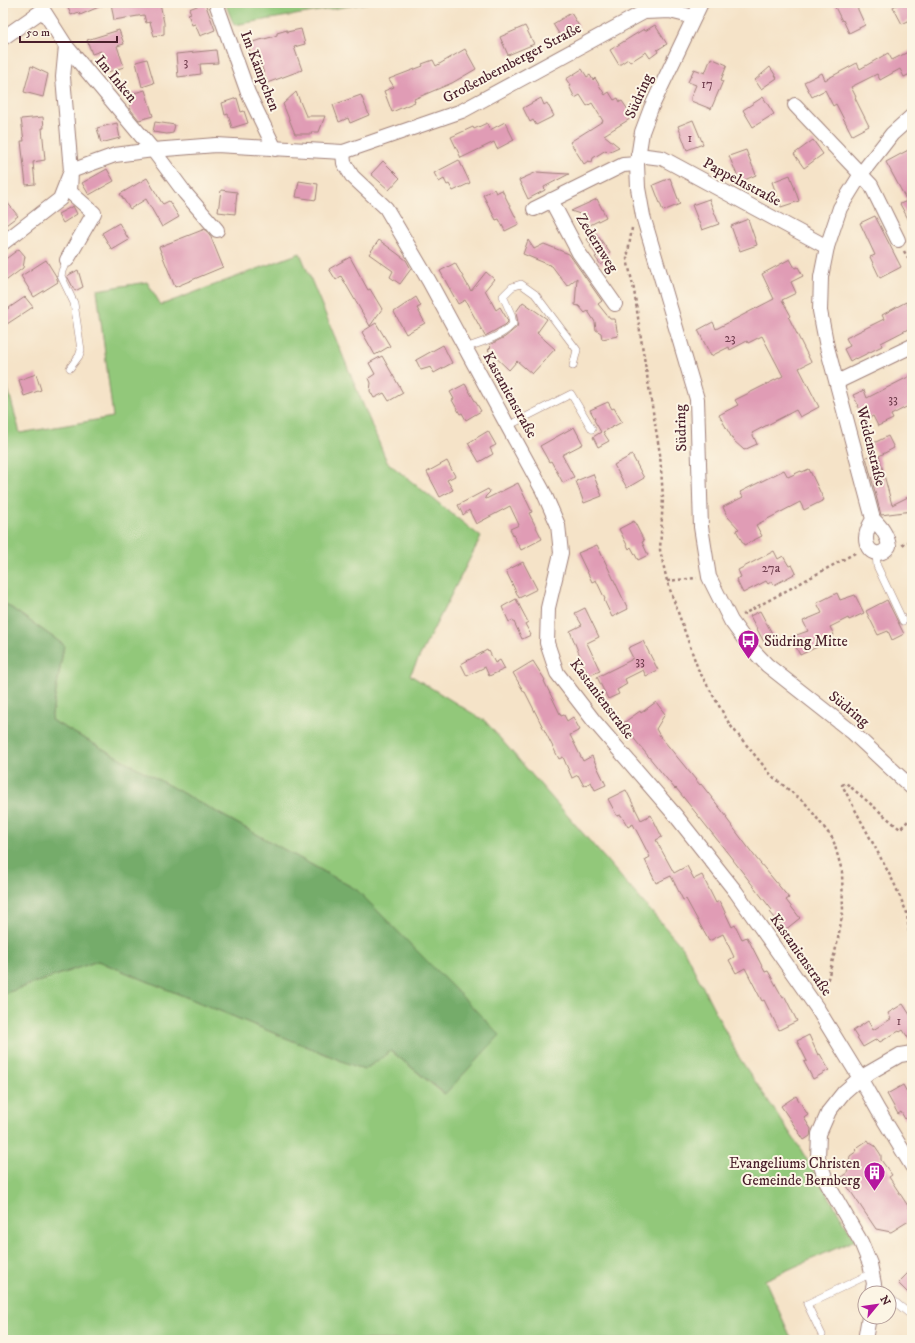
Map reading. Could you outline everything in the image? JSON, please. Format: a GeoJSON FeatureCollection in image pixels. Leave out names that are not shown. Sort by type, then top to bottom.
{"type":"FeatureCollection","features":[{"type":"Feature","properties":{"kind":"street","name":"Im Kämpchen"},"geometry":{"type":"LineString","coordinates":[[216,3],[248,93],[275,149]]}},
{"type":"Feature","properties":{"kind":"street","name":"Südring"},"geometry":{"type":"LineString","coordinates":[[701,3],[651,108],[642,132],[637,160],[638,188],[643,216],[697,399],[701,527],[709,577],[731,621],[750,647],[767,665],[852,732],[912,788]]}},
{"type":"Feature","properties":{"kind":"street","name":"Im Inken"},"geometry":{"type":"LineString","coordinates":[[3,38],[43,6],[66,46],[153,150]]}},
{"type":"Feature","properties":{"kind":"street","name":"Großenbernberger Straße"},"geometry":{"type":"LineString","coordinates":[[71,171],[115,155],[153,150],[216,145],[344,152],[462,111],[644,12],[670,11],[694,18]]}},
{"type":"Feature","properties":{"kind":"street"},"geometry":{"type":"LineString","coordinates":[[66,46],[63,78],[71,171],[70,192],[94,213],[67,260]]}},
{"type":"Feature","properties":{"kind":"street"},"geometry":{"type":"LineString","coordinates":[[795,105],[871,185],[898,240]]}},
{"type":"Feature","properties":{"kind":"street","name":"Weidenstraße"},"geometry":{"type":"LineString","coordinates":[[872,550],[880,554],[885,552],[889,546],[888,537],[873,519],[827,347],[820,311],[821,277],[827,246],[840,208],[861,174],[892,134],[912,116]]}},
{"type":"Feature","properties":{"kind":"street"},"geometry":{"type":"LineString","coordinates":[[153,150],[184,193],[217,230]]}},
{"type":"Feature","properties":{"kind":"street","name":"Kastanienstraße"},"geometry":{"type":"LineString","coordinates":[[344,152],[344,163],[352,176],[386,208],[429,281],[544,491],[558,525],[561,553],[548,608],[547,643],[557,673],[594,721],[676,816],[736,892],[817,1008],[912,1166]]}},
{"type":"Feature","properties":{"kind":"street","name":"Pappelnstraße"},"geometry":{"type":"LineString","coordinates":[[637,160],[662,158],[827,246]]}},
{"type":"Feature","properties":{"kind":"street"},"geometry":{"type":"LineString","coordinates":[[534,209],[623,165],[637,160]]}},
{"type":"Feature","properties":{"kind":"street"},"geometry":{"type":"LineString","coordinates":[[3,243],[60,199],[71,171]]}},
{"type":"Feature","properties":{"kind":"street","name":"Zedernweg"},"geometry":{"type":"LineString","coordinates":[[551,200],[580,253],[616,304]]}},
{"type":"Feature","properties":{"kind":"street"},"geometry":{"type":"LineString","coordinates":[[837,382],[912,346]]}},
{"type":"Feature","properties":{"kind":"street"},"geometry":{"type":"LineString","coordinates":[[872,550],[866,537],[873,519]]}},
{"type":"Feature","properties":{"kind":"street"},"geometry":{"type":"LineString","coordinates":[[876,1285],[862,1242],[828,1185],[818,1158],[819,1134],[829,1111],[844,1092],[860,1078],[900,1054],[912,1053]]}},
{"type":"Feature","properties":{"kind":"street"},"geometry":{"type":"LineString","coordinates":[[865,1340],[868,1325]]}},
{"type":"Feature","properties":{"kind":"lane"},"geometry":{"type":"LineString","coordinates":[[67,260],[61,276],[74,303],[81,350],[79,356],[70,368]]}},
{"type":"Feature","properties":{"kind":"lane"},"geometry":{"type":"LineString","coordinates":[[465,348],[493,337],[507,330],[513,324],[511,314],[503,296],[512,288],[521,284],[535,294],[577,350],[573,366]]}},
{"type":"Feature","properties":{"kind":"lane"},"geometry":{"type":"LineString","coordinates":[[508,426],[571,394],[592,429]]}},
{"type":"Feature","properties":{"kind":"lane"},"geometry":{"type":"LineString","coordinates":[[872,550],[876,566],[903,621]]}},
{"type":"Feature","properties":{"kind":"lane"},"geometry":{"type":"LineString","coordinates":[[822,1335],[807,1304],[857,1291]]}},
{"type":"Feature","properties":{"kind":"lane"},"geometry":{"type":"LineString","coordinates":[[897,1304],[912,1316]]}},
{"type":"Feature","properties":{"kind":"path"},"geometry":{"type":"LineString","coordinates":[[898,240],[912,266]]}},
{"type":"Feature","properties":{"kind":"path"},"geometry":{"type":"LineString","coordinates":[[912,276],[912,282]]}},
{"type":"Feature","properties":{"kind":"path"},"geometry":{"type":"LineString","coordinates":[[731,621],[872,550]]}},
{"type":"Feature","properties":{"kind":"path"},"geometry":{"type":"LineString","coordinates":[[667,581],[709,577]]}},
{"type":"Feature","properties":{"kind":"path"},"geometry":{"type":"LineString","coordinates":[[912,817],[900,829],[846,783],[842,786],[894,883],[906,913],[912,961]]}},
{"type":"Feature","properties":{"kind":"green space"},"geometry":{"type":"Polygon","coordinates":[[[225,3],[368,3],[234,25],[225,3]]]}},
{"type":"Feature","properties":{"kind":"green space"},"geometry":{"type":"Polygon","coordinates":[[[300,253],[387,462],[481,537],[410,675],[485,721],[683,948],[738,1056],[798,1145],[855,1240],[765,1280],[792,1340],[3,1340],[3,994],[98,961],[364,1070],[391,1051],[444,1094],[357,890],[51,720],[64,645],[3,602],[3,379],[5,378],[20,433],[113,417],[97,290],[147,282],[161,305],[300,253]]]}},
{"type":"Feature","properties":{"kind":"green space"},"geometry":{"type":"Polygon","coordinates":[[[3,602],[64,645],[51,720],[357,890],[500,1035],[445,1094],[391,1051],[364,1070],[98,961],[3,994],[3,602]]]}},
{"type":"Feature","properties":{"kind":"building"},"geometry":{"type":"Polygon","coordinates":[[[66,3],[108,3],[80,15],[79,12],[71,15],[66,3]]]}},
{"type":"Feature","properties":{"kind":"building"},"geometry":{"type":"Polygon","coordinates":[[[111,3],[160,3],[164,23],[164,34],[154,36],[150,22],[146,23],[144,15],[114,20],[111,3]]]}},
{"type":"Feature","properties":{"kind":"building"},"geometry":{"type":"Polygon","coordinates":[[[205,3],[215,30],[200,36],[195,24],[192,25],[188,14],[191,13],[189,9],[205,3]]]}},
{"type":"Feature","properties":{"kind":"building"},"geometry":{"type":"Polygon","coordinates":[[[833,3],[855,3],[865,25],[849,33],[833,3]]]}},
{"type":"Feature","properties":{"kind":"building"},"geometry":{"type":"Polygon","coordinates":[[[900,3],[912,3],[912,19],[902,24],[893,7],[900,3]]]}},
{"type":"Feature","properties":{"kind":"building"},"geometry":{"type":"Polygon","coordinates":[[[571,13],[579,26],[561,37],[553,24],[571,13]]]}},
{"type":"Feature","properties":{"kind":"building"},"geometry":{"type":"Polygon","coordinates":[[[655,25],[667,44],[657,50],[658,52],[650,58],[646,52],[630,62],[628,59],[619,65],[610,50],[644,29],[645,31],[655,25]]]}},
{"type":"Feature","properties":{"kind":"building"},"geometry":{"type":"Polygon","coordinates":[[[525,26],[534,44],[508,55],[500,37],[525,26]]]}},
{"type":"Feature","properties":{"kind":"building"},"geometry":{"type":"Polygon","coordinates":[[[301,29],[305,44],[294,47],[302,70],[267,83],[258,55],[251,56],[248,43],[272,37],[277,35],[277,33],[287,30],[287,32],[301,29]]]}},
{"type":"Feature","properties":{"kind":"building"},"geometry":{"type":"Polygon","coordinates":[[[119,30],[124,44],[117,46],[124,67],[108,72],[101,51],[92,54],[87,40],[119,30]]]}},
{"type":"Feature","properties":{"kind":"building"},"geometry":{"type":"Polygon","coordinates":[[[465,49],[476,69],[452,83],[414,99],[415,102],[392,112],[384,91],[394,87],[389,79],[423,66],[422,64],[433,60],[436,66],[465,49]]]}},
{"type":"Feature","properties":{"kind":"building"},"geometry":{"type":"Polygon","coordinates":[[[216,50],[218,63],[200,64],[201,74],[178,77],[176,54],[216,50]]]}},
{"type":"Feature","properties":{"kind":"building"},"geometry":{"type":"Polygon","coordinates":[[[912,50],[912,73],[904,77],[900,69],[880,80],[877,74],[851,87],[869,126],[852,135],[836,104],[833,106],[825,90],[812,97],[804,82],[822,73],[825,80],[857,63],[860,69],[888,53],[892,60],[912,50]]]}},
{"type":"Feature","properties":{"kind":"building"},"geometry":{"type":"Polygon","coordinates":[[[711,58],[727,65],[721,80],[723,81],[711,109],[691,101],[696,85],[688,82],[694,69],[705,73],[711,58]]]}},
{"type":"Feature","properties":{"kind":"building"},"geometry":{"type":"Polygon","coordinates":[[[147,59],[154,83],[142,87],[136,62],[147,59]]]}},
{"type":"Feature","properties":{"kind":"building"},"geometry":{"type":"Polygon","coordinates":[[[31,66],[48,74],[43,97],[24,92],[31,66]]]}},
{"type":"Feature","properties":{"kind":"building"},"geometry":{"type":"Polygon","coordinates":[[[770,67],[777,78],[761,89],[755,80],[770,67]]]}},
{"type":"Feature","properties":{"kind":"building"},"geometry":{"type":"Polygon","coordinates":[[[582,69],[587,77],[590,75],[593,80],[595,78],[605,95],[609,92],[614,100],[618,98],[620,102],[622,101],[633,117],[604,135],[619,147],[608,152],[606,150],[593,158],[592,162],[588,161],[584,164],[570,142],[603,121],[592,103],[587,106],[580,95],[575,98],[566,79],[582,69]]]}},
{"type":"Feature","properties":{"kind":"building"},"geometry":{"type":"Polygon","coordinates":[[[145,90],[153,116],[139,120],[131,110],[127,95],[145,90]]]}},
{"type":"Feature","properties":{"kind":"building"},"geometry":{"type":"Polygon","coordinates":[[[296,92],[306,116],[325,116],[319,132],[311,132],[312,134],[295,134],[283,104],[296,92]]]}},
{"type":"Feature","properties":{"kind":"building"},"geometry":{"type":"Polygon","coordinates":[[[361,95],[369,115],[350,123],[348,118],[339,122],[333,105],[361,95]]]}},
{"type":"Feature","properties":{"kind":"building"},"geometry":{"type":"Polygon","coordinates":[[[763,97],[774,114],[753,127],[743,110],[763,97]]]}},
{"type":"Feature","properties":{"kind":"building"},"geometry":{"type":"Polygon","coordinates":[[[237,98],[241,112],[244,111],[248,123],[232,128],[228,114],[225,115],[222,103],[237,98]]]}},
{"type":"Feature","properties":{"kind":"building"},"geometry":{"type":"Polygon","coordinates":[[[541,98],[544,105],[547,103],[554,116],[536,125],[533,120],[530,122],[523,108],[541,98]]]}},
{"type":"Feature","properties":{"kind":"building"},"geometry":{"type":"Polygon","coordinates":[[[43,117],[44,128],[42,128],[45,160],[33,162],[35,184],[26,185],[21,141],[24,141],[21,119],[43,117]]]}},
{"type":"Feature","properties":{"kind":"building"},"geometry":{"type":"Polygon","coordinates":[[[693,120],[703,144],[687,150],[678,126],[693,120]]]}},
{"type":"Feature","properties":{"kind":"building"},"geometry":{"type":"Polygon","coordinates":[[[155,122],[175,125],[173,133],[167,134],[153,132],[155,122]]]}},
{"type":"Feature","properties":{"kind":"building"},"geometry":{"type":"Polygon","coordinates":[[[505,122],[514,140],[497,149],[494,142],[461,158],[451,137],[473,127],[474,129],[487,123],[490,130],[505,122]]]}},
{"type":"Feature","properties":{"kind":"building"},"geometry":{"type":"Polygon","coordinates":[[[117,123],[120,138],[101,143],[97,128],[117,123]]]}},
{"type":"Feature","properties":{"kind":"building"},"geometry":{"type":"Polygon","coordinates":[[[813,140],[823,154],[804,168],[794,154],[813,140]]]}},
{"type":"Feature","properties":{"kind":"building"},"geometry":{"type":"Polygon","coordinates":[[[912,148],[912,226],[900,204],[907,201],[886,162],[912,148]]]}},
{"type":"Feature","properties":{"kind":"building"},"geometry":{"type":"Polygon","coordinates":[[[746,150],[756,175],[740,182],[729,156],[746,150]]]}},
{"type":"Feature","properties":{"kind":"building"},"geometry":{"type":"Polygon","coordinates":[[[459,160],[470,183],[453,191],[444,179],[439,182],[434,173],[459,160]]]}},
{"type":"Feature","properties":{"kind":"building"},"geometry":{"type":"Polygon","coordinates":[[[383,161],[400,178],[389,190],[371,174],[383,161]]]}},
{"type":"Feature","properties":{"kind":"building"},"geometry":{"type":"Polygon","coordinates":[[[107,169],[114,181],[89,195],[82,183],[107,169]]]}},
{"type":"Feature","properties":{"kind":"building"},"geometry":{"type":"Polygon","coordinates":[[[537,172],[569,174],[544,187],[545,190],[528,199],[519,180],[537,172]]]}},
{"type":"Feature","properties":{"kind":"building"},"geometry":{"type":"Polygon","coordinates":[[[790,175],[799,201],[781,207],[772,182],[790,175]]]}},
{"type":"Feature","properties":{"kind":"building"},"geometry":{"type":"Polygon","coordinates":[[[147,178],[162,203],[163,204],[169,201],[179,217],[162,227],[146,199],[130,209],[120,194],[147,178]]]}},
{"type":"Feature","properties":{"kind":"building"},"geometry":{"type":"Polygon","coordinates":[[[670,178],[680,204],[663,211],[653,185],[670,178]]]}},
{"type":"Feature","properties":{"kind":"building"},"geometry":{"type":"Polygon","coordinates":[[[299,181],[318,184],[316,200],[296,197],[299,181]]]}},
{"type":"Feature","properties":{"kind":"building"},"geometry":{"type":"Polygon","coordinates":[[[494,189],[496,193],[502,190],[519,224],[505,231],[499,219],[496,220],[483,195],[494,189]]]}},
{"type":"Feature","properties":{"kind":"building"},"geometry":{"type":"Polygon","coordinates":[[[221,190],[237,192],[235,214],[218,212],[221,190]]]}},
{"type":"Feature","properties":{"kind":"building"},"geometry":{"type":"Polygon","coordinates":[[[3,197],[18,216],[3,227],[3,197]]]}},
{"type":"Feature","properties":{"kind":"building"},"geometry":{"type":"Polygon","coordinates":[[[597,199],[606,217],[588,226],[583,215],[571,211],[597,199]]]}},
{"type":"Feature","properties":{"kind":"building"},"geometry":{"type":"Polygon","coordinates":[[[709,199],[719,224],[702,230],[692,205],[709,199]]]}},
{"type":"Feature","properties":{"kind":"building"},"geometry":{"type":"Polygon","coordinates":[[[73,206],[77,214],[63,223],[58,214],[73,206]]]}},
{"type":"Feature","properties":{"kind":"building"},"geometry":{"type":"Polygon","coordinates":[[[875,216],[901,267],[880,278],[870,257],[875,255],[860,223],[875,216]]]}},
{"type":"Feature","properties":{"kind":"building"},"geometry":{"type":"Polygon","coordinates":[[[748,219],[757,245],[740,251],[731,226],[748,219]]]}},
{"type":"Feature","properties":{"kind":"building"},"geometry":{"type":"Polygon","coordinates":[[[119,223],[129,240],[112,250],[102,233],[119,223]]]}},
{"type":"Feature","properties":{"kind":"building"},"geometry":{"type":"Polygon","coordinates":[[[205,229],[210,235],[223,267],[175,287],[159,247],[205,229]]]}},
{"type":"Feature","properties":{"kind":"building"},"geometry":{"type":"Polygon","coordinates":[[[596,233],[610,253],[606,256],[609,259],[601,265],[595,257],[597,256],[587,239],[596,233]]]}},
{"type":"Feature","properties":{"kind":"building"},"geometry":{"type":"Polygon","coordinates":[[[379,240],[406,260],[411,269],[400,284],[390,277],[393,271],[369,254],[379,240]]]}},
{"type":"Feature","properties":{"kind":"building"},"geometry":{"type":"Polygon","coordinates":[[[528,240],[534,249],[544,244],[569,254],[602,301],[598,304],[610,319],[615,319],[618,336],[602,339],[601,333],[596,330],[595,322],[588,311],[585,313],[579,306],[575,305],[577,278],[567,286],[552,266],[523,254],[528,240]]]}},
{"type":"Feature","properties":{"kind":"building"},"geometry":{"type":"Polygon","coordinates":[[[19,249],[25,256],[23,268],[3,283],[3,261],[19,249]]]}},
{"type":"Feature","properties":{"kind":"building"},"geometry":{"type":"Polygon","coordinates":[[[350,257],[368,290],[370,289],[382,309],[370,326],[341,276],[336,280],[329,269],[350,257]]]}},
{"type":"Feature","properties":{"kind":"building"},"geometry":{"type":"Polygon","coordinates":[[[790,259],[795,268],[798,267],[803,276],[791,282],[796,293],[782,300],[791,316],[789,318],[811,362],[799,368],[819,407],[800,417],[796,410],[752,433],[757,444],[744,450],[733,440],[719,415],[738,405],[735,400],[783,376],[762,336],[748,343],[747,341],[730,350],[729,347],[711,356],[698,330],[713,322],[716,329],[774,299],[762,274],[790,259]]]}},
{"type":"Feature","properties":{"kind":"building"},"geometry":{"type":"Polygon","coordinates":[[[46,260],[58,282],[34,297],[21,276],[46,260]]]}},
{"type":"Feature","properties":{"kind":"building"},"geometry":{"type":"Polygon","coordinates":[[[455,263],[471,291],[486,272],[494,279],[485,290],[496,310],[500,307],[507,319],[508,322],[505,325],[485,336],[465,300],[458,304],[440,271],[455,263]]]}},
{"type":"Feature","properties":{"kind":"building"},"geometry":{"type":"Polygon","coordinates":[[[78,270],[83,287],[75,291],[67,276],[78,270]]]}},
{"type":"Feature","properties":{"kind":"building"},"geometry":{"type":"Polygon","coordinates":[[[25,297],[33,307],[7,324],[3,318],[3,312],[25,297]]]}},
{"type":"Feature","properties":{"kind":"building"},"geometry":{"type":"Polygon","coordinates":[[[416,297],[421,306],[417,308],[425,323],[406,334],[394,312],[416,297]]]}},
{"type":"Feature","properties":{"kind":"building"},"geometry":{"type":"Polygon","coordinates":[[[523,302],[547,319],[537,333],[555,349],[532,374],[517,361],[509,370],[488,350],[491,347],[489,345],[505,337],[517,327],[518,323],[516,312],[523,302]]]}},
{"type":"Feature","properties":{"kind":"building"},"geometry":{"type":"Polygon","coordinates":[[[906,302],[912,313],[912,327],[881,343],[882,346],[850,361],[844,349],[850,346],[846,338],[884,319],[882,315],[906,302]]]}},
{"type":"Feature","properties":{"kind":"building"},"geometry":{"type":"Polygon","coordinates":[[[376,323],[390,346],[375,355],[362,332],[376,323]]]}},
{"type":"Feature","properties":{"kind":"building"},"geometry":{"type":"Polygon","coordinates":[[[443,345],[452,363],[434,373],[431,367],[421,370],[416,360],[443,345]]]}},
{"type":"Feature","properties":{"kind":"building"},"geometry":{"type":"Polygon","coordinates":[[[382,356],[403,393],[389,401],[384,393],[374,398],[370,391],[371,383],[369,378],[375,374],[369,363],[382,356]]]}},
{"type":"Feature","properties":{"kind":"building"},"geometry":{"type":"Polygon","coordinates":[[[36,374],[41,390],[24,396],[19,380],[36,374]]]}},
{"type":"Feature","properties":{"kind":"building"},"geometry":{"type":"Polygon","coordinates":[[[912,375],[912,404],[891,415],[893,419],[878,426],[873,416],[863,421],[853,395],[864,390],[867,398],[912,375]]]}},
{"type":"Feature","properties":{"kind":"building"},"geometry":{"type":"Polygon","coordinates":[[[465,384],[481,411],[466,420],[462,413],[460,414],[452,400],[454,399],[450,392],[465,384]]]}},
{"type":"Feature","properties":{"kind":"building"},"geometry":{"type":"Polygon","coordinates":[[[608,402],[612,409],[614,408],[622,422],[603,432],[609,441],[598,447],[593,437],[601,432],[590,410],[608,402]]]}},
{"type":"Feature","properties":{"kind":"building"},"geometry":{"type":"Polygon","coordinates":[[[574,427],[583,444],[562,455],[574,477],[563,483],[551,461],[549,462],[540,446],[574,427]]]}},
{"type":"Feature","properties":{"kind":"building"},"geometry":{"type":"Polygon","coordinates":[[[488,431],[496,445],[490,448],[493,454],[479,462],[468,443],[488,431]]]}},
{"type":"Feature","properties":{"kind":"building"},"geometry":{"type":"Polygon","coordinates":[[[888,436],[894,448],[879,456],[892,505],[912,495],[912,511],[881,515],[866,457],[877,455],[872,444],[888,436]]]}},
{"type":"Feature","properties":{"kind":"building"},"geometry":{"type":"Polygon","coordinates":[[[632,455],[644,478],[627,488],[614,465],[632,455]]]}},
{"type":"Feature","properties":{"kind":"building"},"geometry":{"type":"Polygon","coordinates":[[[447,461],[455,476],[447,480],[453,490],[440,497],[427,472],[447,461]]]}},
{"type":"Feature","properties":{"kind":"building"},"geometry":{"type":"Polygon","coordinates":[[[809,469],[824,500],[804,510],[800,502],[756,525],[762,536],[744,545],[736,530],[739,529],[727,516],[723,507],[743,497],[740,492],[784,470],[788,477],[809,469]]]}},
{"type":"Feature","properties":{"kind":"building"},"geometry":{"type":"Polygon","coordinates":[[[593,474],[602,496],[584,503],[576,481],[593,474]]]}},
{"type":"Feature","properties":{"kind":"building"},"geometry":{"type":"Polygon","coordinates":[[[518,483],[532,512],[529,513],[542,539],[521,550],[510,529],[519,525],[510,506],[476,524],[469,510],[463,515],[458,505],[488,489],[490,492],[485,497],[486,499],[518,483]]]}},
{"type":"Feature","properties":{"kind":"building"},"geometry":{"type":"Polygon","coordinates":[[[634,521],[644,541],[642,542],[648,555],[638,560],[631,547],[629,549],[619,529],[634,521]]]}},
{"type":"Feature","properties":{"kind":"building"},"geometry":{"type":"Polygon","coordinates":[[[597,545],[628,609],[612,617],[596,580],[592,582],[578,553],[597,545]]]}},
{"type":"Feature","properties":{"kind":"building"},"geometry":{"type":"Polygon","coordinates":[[[774,551],[778,559],[783,556],[789,566],[792,565],[796,573],[774,585],[772,581],[768,584],[766,581],[743,593],[736,579],[741,577],[738,570],[774,551]]]}},
{"type":"Feature","properties":{"kind":"building"},"geometry":{"type":"Polygon","coordinates":[[[523,562],[537,589],[519,598],[506,571],[523,562]]]}},
{"type":"Feature","properties":{"kind":"building"},"geometry":{"type":"Polygon","coordinates":[[[837,593],[840,600],[855,595],[864,613],[849,620],[848,618],[830,627],[834,635],[815,645],[817,647],[800,655],[791,637],[808,631],[803,621],[822,613],[817,603],[837,593]]]}},
{"type":"Feature","properties":{"kind":"building"},"geometry":{"type":"Polygon","coordinates":[[[516,599],[528,622],[525,624],[531,635],[522,639],[513,620],[509,622],[502,607],[516,599]]]}},
{"type":"Feature","properties":{"kind":"building"},"geometry":{"type":"Polygon","coordinates":[[[887,600],[904,634],[892,640],[888,631],[878,635],[866,611],[887,600]]]}},
{"type":"Feature","properties":{"kind":"building"},"geometry":{"type":"Polygon","coordinates":[[[585,608],[599,637],[587,643],[600,671],[588,676],[570,631],[582,625],[575,613],[585,608]]]}},
{"type":"Feature","properties":{"kind":"building"},"geometry":{"type":"Polygon","coordinates":[[[760,611],[775,639],[765,644],[750,616],[760,611]]]}},
{"type":"Feature","properties":{"kind":"building"},"geometry":{"type":"Polygon","coordinates":[[[643,641],[658,670],[646,676],[643,670],[625,679],[627,684],[617,690],[619,694],[608,699],[597,677],[631,660],[633,658],[628,648],[643,641]]]}},
{"type":"Feature","properties":{"kind":"building"},"geometry":{"type":"Polygon","coordinates":[[[487,650],[495,663],[500,660],[505,669],[489,676],[485,667],[467,676],[461,664],[487,650]]]}},
{"type":"Feature","properties":{"kind":"building"},"geometry":{"type":"Polygon","coordinates":[[[533,661],[545,680],[544,681],[561,716],[564,715],[567,721],[573,717],[580,730],[570,735],[583,761],[592,756],[606,785],[595,790],[591,782],[584,786],[578,775],[572,778],[563,757],[559,759],[525,692],[513,673],[533,661]]]}},
{"type":"Feature","properties":{"kind":"building"},"geometry":{"type":"Polygon","coordinates":[[[656,702],[665,714],[656,729],[660,736],[700,785],[701,784],[756,858],[789,898],[786,900],[800,918],[785,930],[770,912],[772,910],[719,842],[622,724],[656,702]]]}},
{"type":"Feature","properties":{"kind":"building"},"geometry":{"type":"Polygon","coordinates":[[[626,790],[641,820],[651,815],[662,837],[656,840],[674,873],[687,866],[694,879],[702,875],[716,903],[719,901],[732,927],[735,925],[742,939],[747,937],[765,972],[768,971],[783,998],[785,997],[797,1021],[779,1030],[764,1000],[762,1001],[745,968],[736,973],[729,960],[734,957],[723,934],[709,941],[686,899],[683,900],[671,876],[656,883],[645,860],[650,857],[633,824],[628,827],[621,815],[617,816],[608,799],[626,790]]]}},
{"type":"Feature","properties":{"kind":"building"},"geometry":{"type":"Polygon","coordinates":[[[903,1004],[912,1018],[912,1044],[903,1030],[880,1042],[877,1039],[863,1047],[853,1031],[868,1021],[873,1030],[891,1019],[888,1013],[903,1004]]]}},
{"type":"Feature","properties":{"kind":"building"},"geometry":{"type":"Polygon","coordinates":[[[809,1035],[818,1055],[820,1054],[829,1070],[813,1079],[804,1062],[807,1061],[797,1041],[809,1035]]]}},
{"type":"Feature","properties":{"kind":"building"},"geometry":{"type":"Polygon","coordinates":[[[903,1085],[912,1101],[912,1115],[905,1119],[901,1112],[898,1114],[887,1094],[903,1085]]]}},
{"type":"Feature","properties":{"kind":"building"},"geometry":{"type":"Polygon","coordinates":[[[796,1096],[808,1115],[804,1118],[811,1129],[810,1136],[804,1140],[781,1106],[796,1096]]]}},
{"type":"Feature","properties":{"kind":"building","name":"Evangeliums Christen Gemeinde Bernberg"},"geometry":{"type":"Polygon","coordinates":[[[868,1140],[875,1146],[881,1155],[881,1160],[892,1175],[889,1177],[912,1212],[912,1219],[891,1232],[876,1229],[841,1177],[847,1173],[850,1156],[857,1151],[855,1149],[868,1140]]]}},
{"type":"Feature","properties":{"kind":"building"},"geometry":{"type":"Polygon","coordinates":[[[912,1269],[912,1297],[898,1283],[912,1269]]]}},
{"type":"Feature","properties":{"kind":"place","name":"Südring Mitte"},"geometry":{"type":"Point","coordinates":[748,660]}},
{"type":"Feature","properties":{"kind":"place","name":"Evangeliums Christen Gemeinde Bernberg"},"geometry":{"type":"Point","coordinates":[875,1192]}}]}
